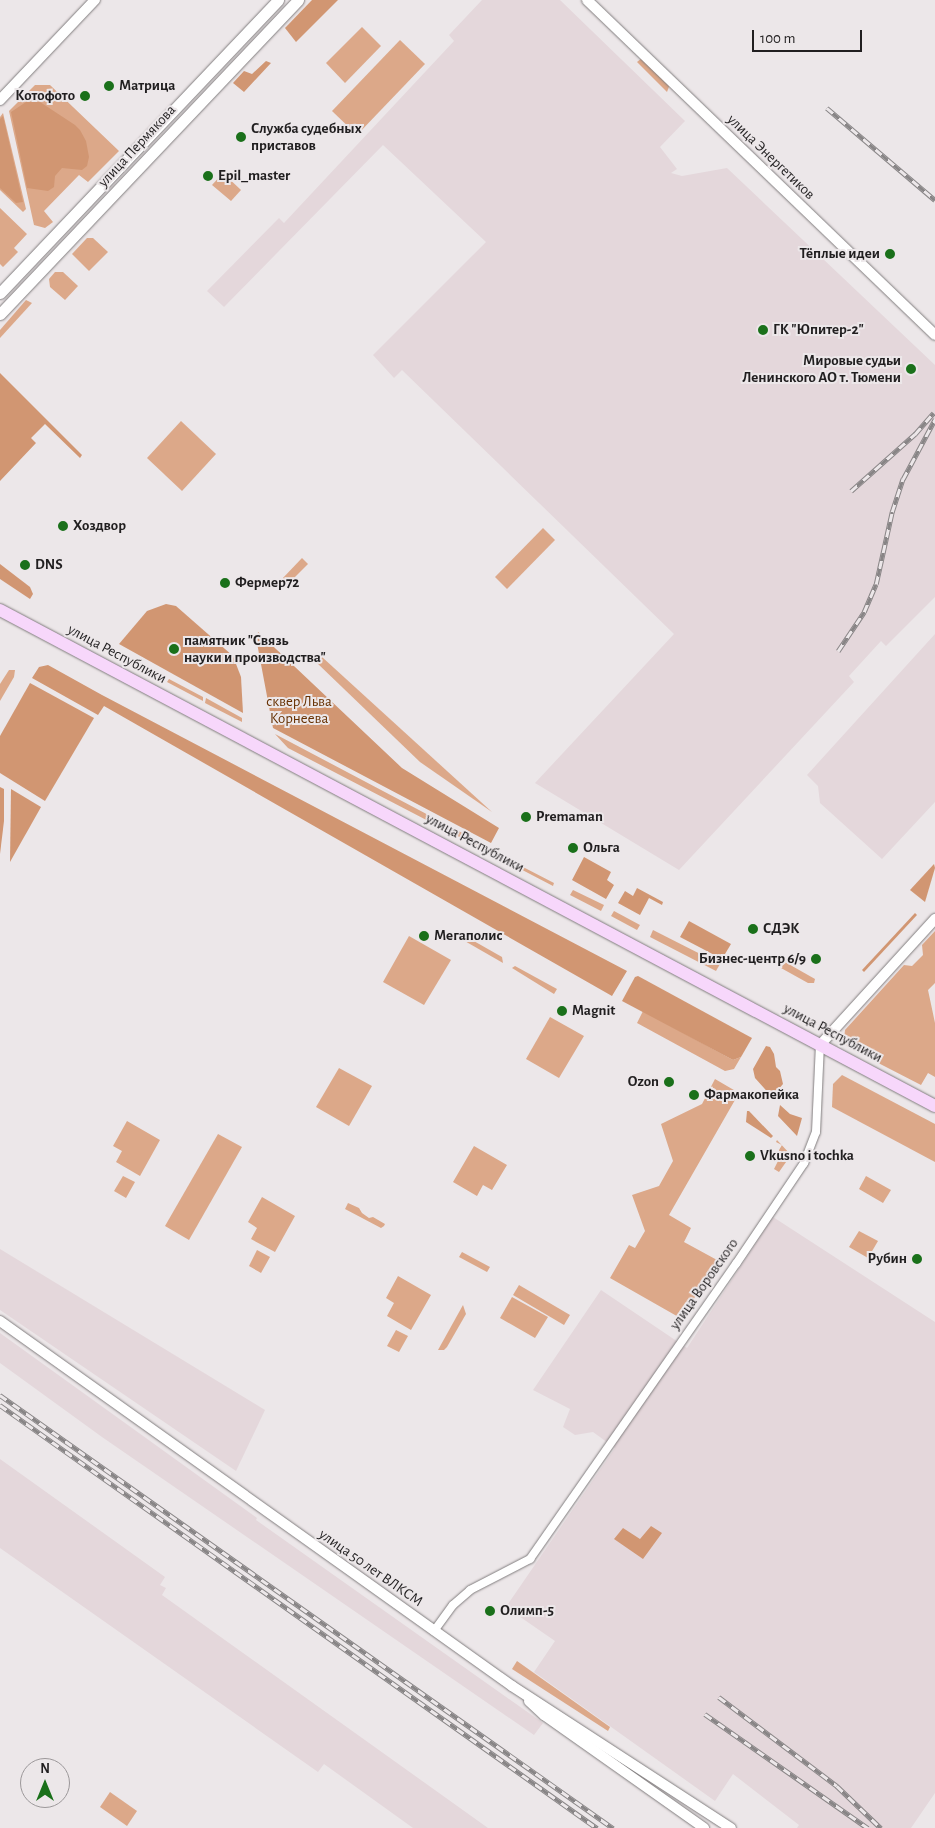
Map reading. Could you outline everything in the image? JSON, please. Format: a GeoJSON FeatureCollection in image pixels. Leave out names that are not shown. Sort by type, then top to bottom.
{"type":"FeatureCollection","features":[{"type":"Feature","properties":{"kind":"main road","name":"улица Пермякова"},"geometry":{"type":"LineString","coordinates":[[1,290],[278,0]]}},
{"type":"Feature","properties":{"kind":"main road","name":"улица Пермякова"},"geometry":{"type":"LineString","coordinates":[[0,314],[298,0]]}},
{"type":"Feature","properties":{"kind":"main road","name":"улица Республики"},"geometry":{"type":"LineString","coordinates":[[1,610],[935,1106]]}},
{"type":"Feature","properties":{"kind":"street"},"geometry":{"type":"LineString","coordinates":[[0,100],[95,0]]}},
{"type":"Feature","properties":{"kind":"street","name":"улица Энергетиков"},"geometry":{"type":"LineString","coordinates":[[588,0],[935,335]]}},
{"type":"Feature","properties":{"kind":"street"},"geometry":{"type":"LineString","coordinates":[[820,1045],[935,919]]}},
{"type":"Feature","properties":{"kind":"street","name":"улица Воровского"},"geometry":{"type":"LineString","coordinates":[[434,1631],[453,1605],[470,1590],[530,1560],[697,1321],[804,1163],[816,1132],[820,1045]]}},
{"type":"Feature","properties":{"kind":"street","name":"улица 50 лет ВЛКСМ"},"geometry":{"type":"LineString","coordinates":[[0,1321],[512,1686],[731,1828]]}},
{"type":"Feature","properties":{"kind":"street"},"geometry":{"type":"LineString","coordinates":[[512,1686],[544,1715],[704,1828]]}},
{"type":"Feature","properties":{"kind":"shaded area"},"geometry":{"type":"Polygon","coordinates":[[[482,0],[560,0],[685,121],[660,147],[677,169],[671,173],[682,176],[727,168],[935,365],[935,597],[886,646],[881,641],[849,676],[854,682],[679,870],[535,783],[674,634],[402,370],[394,378],[373,355],[486,242],[383,145],[224,307],[207,291],[279,218],[284,223],[454,41],[449,35],[482,0]]]}},
{"type":"Feature","properties":{"kind":"shaded area"},"geometry":{"type":"Polygon","coordinates":[[[362,27],[381,46],[345,83],[326,63],[362,27]]]}},
{"type":"Feature","properties":{"kind":"shaded area"},"geometry":{"type":"Polygon","coordinates":[[[400,40],[425,64],[357,135],[332,111],[400,40]]]}},
{"type":"Feature","properties":{"kind":"shaded area"},"geometry":{"type":"Polygon","coordinates":[[[642,58],[670,84],[667,92],[637,62],[642,58]]]}},
{"type":"Feature","properties":{"kind":"shaded area"},"geometry":{"type":"Polygon","coordinates":[[[35,85],[50,85],[119,151],[88,182],[79,175],[44,211],[53,222],[45,228],[34,225],[9,111],[35,85]]]}},
{"type":"Feature","properties":{"kind":"shaded area"},"geometry":{"type":"Polygon","coordinates":[[[3,113],[26,209],[23,212],[0,190],[0,117],[3,113]]]}},
{"type":"Feature","properties":{"kind":"shaded area"},"geometry":{"type":"Polygon","coordinates":[[[223,173],[241,190],[231,201],[212,185],[223,173]]]}},
{"type":"Feature","properties":{"kind":"shaded area"},"geometry":{"type":"Polygon","coordinates":[[[0,208],[27,234],[14,248],[18,252],[3,267],[0,264],[0,208]]]}},
{"type":"Feature","properties":{"kind":"shaded area"},"geometry":{"type":"Polygon","coordinates":[[[87,238],[93,238],[108,252],[89,271],[72,254],[87,238]]]}},
{"type":"Feature","properties":{"kind":"shaded area"},"geometry":{"type":"Polygon","coordinates":[[[55,272],[63,272],[78,286],[65,300],[50,287],[49,279],[55,272]]]}},
{"type":"Feature","properties":{"kind":"shaded area"},"geometry":{"type":"Polygon","coordinates":[[[26,300],[32,303],[0,338],[0,330],[26,300]]]}},
{"type":"Feature","properties":{"kind":"shaded area"},"geometry":{"type":"Polygon","coordinates":[[[181,421],[216,454],[182,491],[147,458],[181,421]]]}},
{"type":"Feature","properties":{"kind":"shaded area"},"geometry":{"type":"Polygon","coordinates":[[[543,528],[555,540],[507,589],[495,577],[543,528]]]}},
{"type":"Feature","properties":{"kind":"shaded area"},"geometry":{"type":"Polygon","coordinates":[[[302,558],[308,564],[286,586],[281,580],[302,558]]]}},
{"type":"Feature","properties":{"kind":"shaded area"},"geometry":{"type":"Polygon","coordinates":[[[935,634],[935,802],[882,859],[820,803],[818,786],[807,775],[935,634]]]}},
{"type":"Feature","properties":{"kind":"shaded area"},"geometry":{"type":"Polygon","coordinates":[[[322,657],[492,812],[420,762],[317,663],[322,657]]]}},
{"type":"Feature","properties":{"kind":"shaded area"},"geometry":{"type":"Polygon","coordinates":[[[9,670],[15,670],[14,677],[0,701],[0,684],[9,670]]]}},
{"type":"Feature","properties":{"kind":"shaded area"},"geometry":{"type":"Polygon","coordinates":[[[169,679],[203,697],[203,701],[167,682],[169,679]]]}},
{"type":"Feature","properties":{"kind":"shaded area"},"geometry":{"type":"Polygon","coordinates":[[[206,698],[242,718],[242,722],[205,703],[206,698]]]}},
{"type":"Feature","properties":{"kind":"shaded area"},"geometry":{"type":"Polygon","coordinates":[[[275,734],[489,847],[492,851],[554,883],[553,886],[288,748],[275,734]]]}},
{"type":"Feature","properties":{"kind":"shaded area"},"geometry":{"type":"Polygon","coordinates":[[[573,890],[604,905],[601,911],[570,895],[573,890]]]}},
{"type":"Feature","properties":{"kind":"shaded area"},"geometry":{"type":"Polygon","coordinates":[[[614,911],[640,925],[637,930],[611,916],[614,911]]]}},
{"type":"Feature","properties":{"kind":"shaded area"},"geometry":{"type":"Polygon","coordinates":[[[653,930],[720,964],[716,971],[650,937],[653,930]]]}},
{"type":"Feature","properties":{"kind":"shaded area"},"geometry":{"type":"Polygon","coordinates":[[[935,931],[935,983],[928,990],[935,1023],[935,1077],[928,1073],[921,1085],[853,1050],[847,1046],[844,1039],[845,1030],[904,965],[912,966],[923,955],[922,945],[935,931]]]}},
{"type":"Feature","properties":{"kind":"shaded area"},"geometry":{"type":"Polygon","coordinates":[[[409,936],[451,960],[424,1005],[383,982],[409,936]]]}},
{"type":"Feature","properties":{"kind":"shaded area"},"geometry":{"type":"Polygon","coordinates":[[[465,936],[502,957],[503,963],[463,940],[465,936]]]}},
{"type":"Feature","properties":{"kind":"shaded area"},"geometry":{"type":"Polygon","coordinates":[[[785,962],[815,979],[814,983],[808,983],[781,968],[785,962]]]}},
{"type":"Feature","properties":{"kind":"shaded area"},"geometry":{"type":"Polygon","coordinates":[[[515,966],[557,989],[554,994],[512,968],[515,966]]]}},
{"type":"Feature","properties":{"kind":"shaded area"},"geometry":{"type":"Polygon","coordinates":[[[643,1011],[733,1060],[741,1057],[734,1069],[725,1071],[637,1023],[643,1011]]]}},
{"type":"Feature","properties":{"kind":"shaded area"},"geometry":{"type":"Polygon","coordinates":[[[550,1017],[584,1036],[559,1078],[526,1059],[550,1017]]]}},
{"type":"Feature","properties":{"kind":"shaded area"},"geometry":{"type":"Polygon","coordinates":[[[339,1068],[372,1086],[349,1126],[316,1107],[339,1068]]]}},
{"type":"Feature","properties":{"kind":"shaded area"},"geometry":{"type":"Polygon","coordinates":[[[842,1075],[935,1124],[935,1162],[832,1107],[833,1084],[842,1075]]]}},
{"type":"Feature","properties":{"kind":"shaded area"},"geometry":{"type":"Polygon","coordinates":[[[715,1079],[739,1093],[669,1215],[691,1228],[684,1242],[717,1260],[682,1319],[610,1278],[629,1245],[635,1248],[645,1231],[632,1195],[659,1186],[673,1161],[661,1124],[702,1104],[715,1079]]]}},
{"type":"Feature","properties":{"kind":"shaded area"},"geometry":{"type":"Polygon","coordinates":[[[127,1121],[160,1140],[140,1176],[116,1162],[122,1151],[113,1146],[127,1121]]]}},
{"type":"Feature","properties":{"kind":"shaded area"},"geometry":{"type":"Polygon","coordinates":[[[218,1134],[242,1147],[189,1240],[165,1226],[218,1134]]]}},
{"type":"Feature","properties":{"kind":"shaded area"},"geometry":{"type":"Polygon","coordinates":[[[782,1145],[791,1155],[779,1172],[774,1169],[780,1157],[779,1150],[782,1145]]]}},
{"type":"Feature","properties":{"kind":"shaded area"},"geometry":{"type":"Polygon","coordinates":[[[474,1146],[507,1165],[492,1190],[483,1185],[477,1196],[453,1182],[474,1146]]]}},
{"type":"Feature","properties":{"kind":"shaded area"},"geometry":{"type":"Polygon","coordinates":[[[123,1176],[135,1182],[126,1198],[114,1191],[123,1176]]]}},
{"type":"Feature","properties":{"kind":"shaded area"},"geometry":{"type":"Polygon","coordinates":[[[866,1176],[891,1190],[883,1203],[859,1189],[866,1176]]]}},
{"type":"Feature","properties":{"kind":"shaded area"},"geometry":{"type":"Polygon","coordinates":[[[262,1197],[295,1216],[275,1252],[251,1239],[257,1228],[248,1222],[262,1197]]]}},
{"type":"Feature","properties":{"kind":"shaded area"},"geometry":{"type":"Polygon","coordinates":[[[348,1203],[359,1208],[369,1218],[373,1217],[385,1224],[384,1226],[381,1228],[345,1209],[348,1203]]]}},
{"type":"Feature","properties":{"kind":"shaded area"},"geometry":{"type":"Polygon","coordinates":[[[773,1217],[935,1322],[935,1793],[911,1828],[797,1828],[799,1825],[733,1774],[715,1801],[534,1672],[555,1641],[506,1607],[615,1448],[593,1432],[575,1435],[563,1427],[570,1409],[533,1390],[601,1290],[687,1348],[773,1217]]]}},
{"type":"Feature","properties":{"kind":"shaded area"},"geometry":{"type":"Polygon","coordinates":[[[859,1231],[878,1241],[868,1258],[849,1247],[859,1231]]]}},
{"type":"Feature","properties":{"kind":"shaded area"},"geometry":{"type":"Polygon","coordinates":[[[0,1249],[265,1410],[236,1471],[0,1310],[0,1249]]]}},
{"type":"Feature","properties":{"kind":"shaded area"},"geometry":{"type":"Polygon","coordinates":[[[257,1250],[270,1257],[261,1273],[249,1266],[257,1250]]]}},
{"type":"Feature","properties":{"kind":"shaded area"},"geometry":{"type":"Polygon","coordinates":[[[462,1252],[490,1267],[487,1272],[459,1257],[462,1252]]]}},
{"type":"Feature","properties":{"kind":"shaded area"},"geometry":{"type":"Polygon","coordinates":[[[398,1276],[431,1295],[411,1330],[387,1316],[394,1303],[386,1298],[398,1276]]]}},
{"type":"Feature","properties":{"kind":"shaded area"},"geometry":{"type":"Polygon","coordinates":[[[519,1285],[570,1315],[564,1325],[513,1295],[519,1285]]]}},
{"type":"Feature","properties":{"kind":"shaded area"},"geometry":{"type":"Polygon","coordinates":[[[512,1297],[548,1317],[535,1338],[500,1318],[512,1297]]]}},
{"type":"Feature","properties":{"kind":"shaded area"},"geometry":{"type":"Polygon","coordinates":[[[463,1305],[466,1314],[447,1347],[444,1350],[438,1350],[463,1305]]]}},
{"type":"Feature","properties":{"kind":"shaded area"},"geometry":{"type":"Polygon","coordinates":[[[396,1330],[408,1336],[399,1352],[387,1346],[396,1330]]]}},
{"type":"Feature","properties":{"kind":"shaded area"},"geometry":{"type":"Polygon","coordinates":[[[0,1333],[257,1518],[256,1520],[543,1723],[534,1735],[102,1437],[0,1363],[0,1333]]]}},
{"type":"Feature","properties":{"kind":"shaded area"},"geometry":{"type":"Polygon","coordinates":[[[0,1459],[165,1577],[160,1585],[166,1588],[162,1595],[488,1828],[413,1828],[324,1764],[318,1772],[0,1548],[0,1459]]]}},
{"type":"Feature","properties":{"kind":"shaded area"},"geometry":{"type":"Polygon","coordinates":[[[517,1661],[610,1727],[608,1731],[512,1669],[517,1661]]]}},
{"type":"Feature","properties":{"kind":"shaded area"},"geometry":{"type":"Polygon","coordinates":[[[110,1792],[137,1811],[127,1826],[100,1807],[110,1792]]]}},
{"type":"Feature","properties":{"kind":"green space"},"geometry":{"type":"Polygon","coordinates":[[[312,0],[338,0],[296,42],[285,28],[312,0]]]}},
{"type":"Feature","properties":{"kind":"green space"},"geometry":{"type":"Polygon","coordinates":[[[266,61],[271,63],[244,92],[233,83],[244,71],[252,74],[266,61]]]}},
{"type":"Feature","properties":{"kind":"green space"},"geometry":{"type":"Polygon","coordinates":[[[29,100],[40,102],[75,125],[86,141],[89,157],[87,166],[82,170],[62,168],[55,176],[54,187],[48,191],[27,188],[11,112],[29,100]]]}},
{"type":"Feature","properties":{"kind":"green space"},"geometry":{"type":"Polygon","coordinates":[[[3,116],[23,202],[16,203],[0,188],[0,119],[3,116]]]}},
{"type":"Feature","properties":{"kind":"green space"},"geometry":{"type":"Polygon","coordinates":[[[0,373],[82,455],[80,458],[45,424],[31,438],[36,443],[0,481],[0,373]]]}},
{"type":"Feature","properties":{"kind":"green space"},"geometry":{"type":"Polygon","coordinates":[[[0,564],[30,587],[33,594],[30,599],[0,579],[0,564]]]}},
{"type":"Feature","properties":{"kind":"green space","name":"сквер Льва Корнеева"},"geometry":{"type":"Polygon","coordinates":[[[166,604],[176,606],[233,656],[241,677],[243,713],[119,644],[147,611],[166,604]]]}},
{"type":"Feature","properties":{"kind":"green space","name":"сквер Льва Корнеева"},"geometry":{"type":"Polygon","coordinates":[[[258,632],[402,768],[499,828],[491,843],[273,728],[257,643],[258,632]]]}},
{"type":"Feature","properties":{"kind":"green space"},"geometry":{"type":"Polygon","coordinates":[[[48,665],[627,971],[612,996],[104,706],[98,715],[32,678],[39,667],[48,665]]]}},
{"type":"Feature","properties":{"kind":"green space"},"geometry":{"type":"Polygon","coordinates":[[[30,683],[94,718],[45,801],[0,773],[0,736],[30,683]]]}},
{"type":"Feature","properties":{"kind":"green space"},"geometry":{"type":"Polygon","coordinates":[[[0,787],[4,789],[4,821],[0,854],[0,787]]]}},
{"type":"Feature","properties":{"kind":"green space"},"geometry":{"type":"Polygon","coordinates":[[[11,789],[41,807],[10,862],[11,789]]]}},
{"type":"Feature","properties":{"kind":"green space"},"geometry":{"type":"Polygon","coordinates":[[[584,857],[611,872],[607,880],[614,885],[606,899],[572,880],[584,857]]]}},
{"type":"Feature","properties":{"kind":"green space"},"geometry":{"type":"Polygon","coordinates":[[[934,864],[935,868],[925,902],[910,890],[934,864]]]}},
{"type":"Feature","properties":{"kind":"green space"},"geometry":{"type":"Polygon","coordinates":[[[637,888],[663,902],[662,905],[649,898],[640,915],[618,903],[625,891],[633,896],[637,888]]]}},
{"type":"Feature","properties":{"kind":"green space"},"geometry":{"type":"Polygon","coordinates":[[[915,913],[917,915],[864,972],[862,970],[915,913]]]}},
{"type":"Feature","properties":{"kind":"green space"},"geometry":{"type":"Polygon","coordinates":[[[689,921],[731,944],[722,959],[680,937],[689,921]]]}},
{"type":"Feature","properties":{"kind":"green space"},"geometry":{"type":"Polygon","coordinates":[[[638,976],[752,1038],[741,1057],[733,1060],[622,1001],[635,977],[638,976]]]}},
{"type":"Feature","properties":{"kind":"green space"},"geometry":{"type":"Polygon","coordinates":[[[766,1046],[770,1047],[774,1054],[776,1067],[780,1071],[783,1084],[772,1097],[755,1078],[753,1069],[766,1046]]]}},
{"type":"Feature","properties":{"kind":"green space"},"geometry":{"type":"Polygon","coordinates":[[[780,1105],[790,1114],[802,1118],[797,1136],[778,1116],[780,1105]]]}},
{"type":"Feature","properties":{"kind":"green space"},"geometry":{"type":"Polygon","coordinates":[[[747,1111],[773,1136],[771,1138],[746,1122],[747,1111]]]}},
{"type":"Feature","properties":{"kind":"green space"},"geometry":{"type":"Polygon","coordinates":[[[651,1526],[662,1533],[643,1559],[614,1539],[623,1528],[640,1539],[651,1526]]]}},
{"type":"Feature","properties":{"kind":"railway"},"geometry":{"type":"LineString","coordinates":[[827,108],[935,200]]}},
{"type":"Feature","properties":{"kind":"railway"},"geometry":{"type":"LineString","coordinates":[[851,491],[915,434],[933,413]]}},
{"type":"Feature","properties":{"kind":"railway"},"geometry":{"type":"LineString","coordinates":[[838,651],[864,612],[876,584],[892,512],[903,479],[935,419]]}},
{"type":"Feature","properties":{"kind":"railway"},"geometry":{"type":"LineString","coordinates":[[0,1395],[613,1828]]}},
{"type":"Feature","properties":{"kind":"railway"},"geometry":{"type":"LineString","coordinates":[[0,1405],[597,1828]]}},
{"type":"Feature","properties":{"kind":"railway"},"geometry":{"type":"LineString","coordinates":[[719,1697],[837,1786],[881,1828]]}},
{"type":"Feature","properties":{"kind":"railway"},"geometry":{"type":"LineString","coordinates":[[705,1714],[868,1828]]}},
{"type":"Feature","properties":{"kind":"place","name":"Матрица"},"geometry":{"type":"Point","coordinates":[109,86]}},
{"type":"Feature","properties":{"kind":"place","name":"Котофото"},"geometry":{"type":"Point","coordinates":[85,96]}},
{"type":"Feature","properties":{"kind":"place","name":"Служба судебных приставов"},"geometry":{"type":"Point","coordinates":[241,137]}},
{"type":"Feature","properties":{"kind":"place","name":"Epil_master"},"geometry":{"type":"Point","coordinates":[208,176]}},
{"type":"Feature","properties":{"kind":"place","name":"Тёплые идеи"},"geometry":{"type":"Point","coordinates":[890,254]}},
{"type":"Feature","properties":{"kind":"place","name":"ГК \"Юпитер-2\""},"geometry":{"type":"Point","coordinates":[763,330]}},
{"type":"Feature","properties":{"kind":"place","name":"Мировые судьи Ленинского АО т. Тюмени"},"geometry":{"type":"Point","coordinates":[911,369]}},
{"type":"Feature","properties":{"kind":"place","name":"Хоздвор"},"geometry":{"type":"Point","coordinates":[63,526]}},
{"type":"Feature","properties":{"kind":"place","name":"DNS"},"geometry":{"type":"Point","coordinates":[25,565]}},
{"type":"Feature","properties":{"kind":"place","name":"Фермер72"},"geometry":{"type":"Point","coordinates":[225,583]}},
{"type":"Feature","properties":{"kind":"place","name":"памятник \"Связь науки и производства\""},"geometry":{"type":"Point","coordinates":[174,649]}},
{"type":"Feature","properties":{"kind":"place","name":"Premaman"},"geometry":{"type":"Point","coordinates":[526,817]}},
{"type":"Feature","properties":{"kind":"place","name":"Ольга"},"geometry":{"type":"Point","coordinates":[573,848]}},
{"type":"Feature","properties":{"kind":"place","name":"СДЭК"},"geometry":{"type":"Point","coordinates":[753,929]}},
{"type":"Feature","properties":{"kind":"place","name":"Мегаполис"},"geometry":{"type":"Point","coordinates":[424,936]}},
{"type":"Feature","properties":{"kind":"place","name":"Бизнес-центр 6/9"},"geometry":{"type":"Point","coordinates":[816,959]}},
{"type":"Feature","properties":{"kind":"place","name":"Magnit"},"geometry":{"type":"Point","coordinates":[562,1011]}},
{"type":"Feature","properties":{"kind":"place","name":"Ozon"},"geometry":{"type":"Point","coordinates":[669,1082]}},
{"type":"Feature","properties":{"kind":"place","name":"Фармакопейка"},"geometry":{"type":"Point","coordinates":[694,1095]}},
{"type":"Feature","properties":{"kind":"place","name":"Vkusno i tochka"},"geometry":{"type":"Point","coordinates":[750,1156]}},
{"type":"Feature","properties":{"kind":"place","name":"Рубин"},"geometry":{"type":"Point","coordinates":[917,1259]}},
{"type":"Feature","properties":{"kind":"place","name":"Олимп-5"},"geometry":{"type":"Point","coordinates":[490,1611]}}]}
